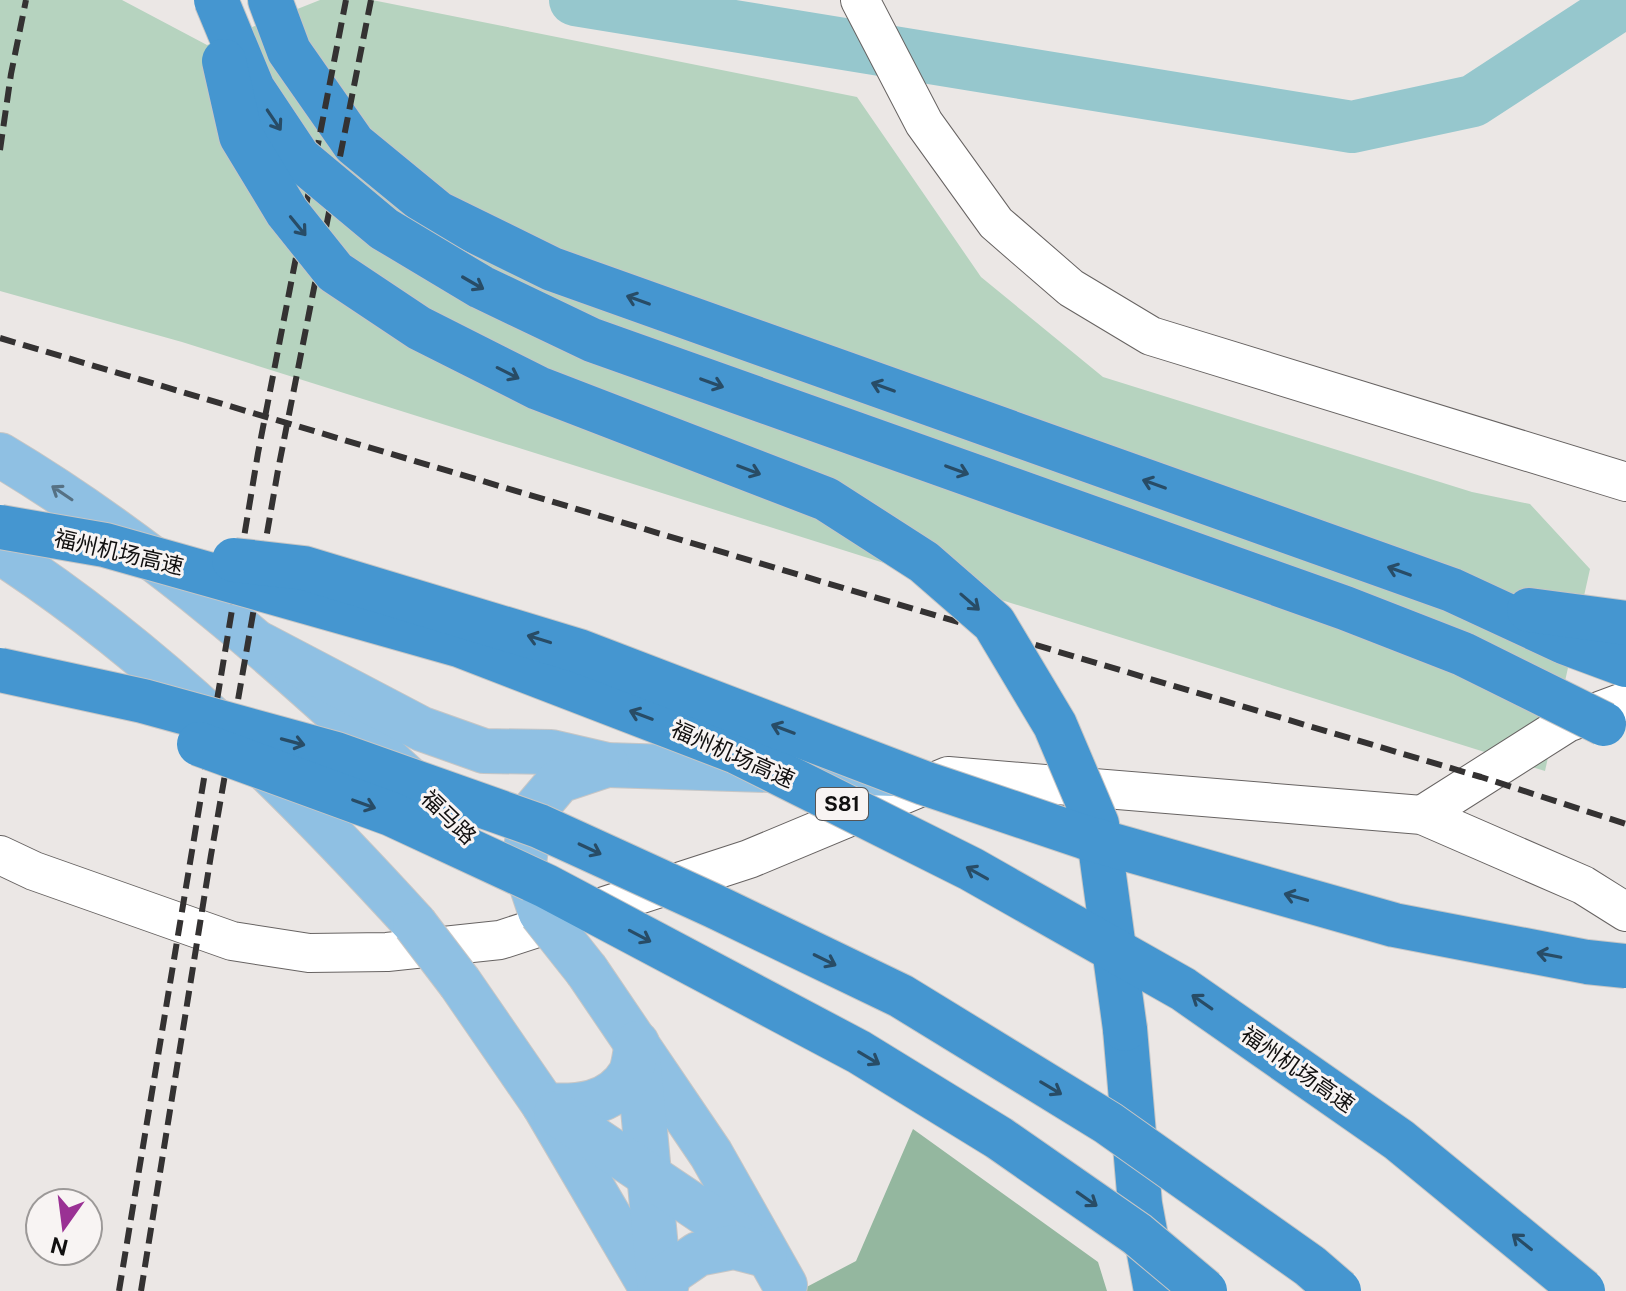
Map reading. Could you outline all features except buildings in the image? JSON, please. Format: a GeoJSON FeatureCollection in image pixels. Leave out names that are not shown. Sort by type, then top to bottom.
{"type":"FeatureCollection","features":[{"type":"Feature","properties":{"kind":"highway"},"geometry":{"type":"LineString","coordinates":[[213,0],[253,89],[299,158],[384,229],[481,287],[592,340],[1345,608],[1463,654],[1604,724],[1626,741]]}},
{"type":"Feature","properties":{"kind":"highway"},"geometry":{"type":"LineString","coordinates":[[213,0],[241,136],[287,212],[335,272],[419,328],[538,388],[826,499],[924,562],[994,623],[1055,725],[1097,824],[1125,1029],[1140,1204],[1156,1291]]}},
{"type":"Feature","properties":{"kind":"highway"},"geometry":{"type":"LineString","coordinates":[[270,0],[289,51],[354,144],[438,213],[552,269],[1452,590],[1564,642],[1626,665]]}},
{"type":"Feature","properties":{"kind":"highway","name":"福州机场高速"},"geometry":{"type":"LineString","coordinates":[[0,527],[105,545],[459,645],[737,752],[958,862],[1183,989],[1399,1140],[1583,1291]]}},
{"type":"Feature","properties":{"kind":"highway"},"geometry":{"type":"LineString","coordinates":[[105,545],[304,568],[579,651],[924,783],[1084,837],[1394,925],[1587,962],[1626,966]]}},
{"type":"Feature","properties":{"kind":"highway"},"geometry":{"type":"LineString","coordinates":[[1452,590],[1527,609],[1626,623]]}},
{"type":"Feature","properties":{"kind":"highway"},"geometry":{"type":"LineString","coordinates":[[0,673],[391,814],[546,886],[859,1052],[999,1138],[1137,1234],[1205,1291]]}},
{"type":"Feature","properties":{"kind":"highway"},"geometry":{"type":"LineString","coordinates":[[0,673],[143,701],[336,754],[539,826],[714,906],[901,996],[1108,1123],[1310,1266],[1339,1291]]}},
{"type":"Feature","properties":{"kind":"main road","name":"福马路"},"geometry":{"type":"LineString","coordinates":[[0,455],[104,521],[169,569],[262,645],[460,827],[541,913],[587,971],[711,1154],[778,1271]]}},
{"type":"Feature","properties":{"kind":"main road"},"geometry":{"type":"LineString","coordinates":[[0,552],[100,621],[148,661],[323,822],[415,924],[460,983],[544,1105],[653,1291]]}},
{"type":"Feature","properties":{"kind":"main road"},"geometry":{"type":"LineString","coordinates":[[262,645],[422,729],[484,751],[551,752],[607,765],[948,776]]}},
{"type":"Feature","properties":{"kind":"main road"},"geometry":{"type":"LineString","coordinates":[[541,913],[524,863],[531,814],[559,781],[607,765]]}},
{"type":"Feature","properties":{"kind":"main road"},"geometry":{"type":"LineString","coordinates":[[544,1105],[576,1107],[607,1097],[630,1074],[637,1043]]}},
{"type":"Feature","properties":{"kind":"main road"},"geometry":{"type":"LineString","coordinates":[[637,1043],[662,1291]]}},
{"type":"Feature","properties":{"kind":"main road"},"geometry":{"type":"LineString","coordinates":[[544,1105],[649,1175],[778,1271]]}},
{"type":"Feature","properties":{"kind":"main road"},"geometry":{"type":"LineString","coordinates":[[662,1291],[669,1274],[698,1254],[734,1247],[778,1271]]}},
{"type":"Feature","properties":{"kind":"street"},"geometry":{"type":"LineString","coordinates":[[860,0],[924,123],[996,223],[1071,288],[1151,336],[1626,482]]}},
{"type":"Feature","properties":{"kind":"street"},"geometry":{"type":"LineString","coordinates":[[1422,815],[1567,723],[1626,701]]}},
{"type":"Feature","properties":{"kind":"street"},"geometry":{"type":"LineString","coordinates":[[0,855],[34,871],[232,941],[309,953],[387,952],[500,940],[749,859],[948,776],[1422,815],[1583,885],[1626,912]]}},
{"type":"Feature","properties":{"kind":"green space"},"geometry":{"type":"Polygon","coordinates":[[[0,0],[122,0],[207,45],[320,0],[372,0],[857,97],[981,277],[1103,377],[1472,492],[1530,504],[1590,569],[1545,771],[182,342],[0,291],[0,0]]]}},
{"type":"Feature","properties":{"kind":"green space"},"geometry":{"type":"Polygon","coordinates":[[[913,1129],[1098,1262],[1107,1291],[799,1291],[856,1261],[913,1129]]]}},
{"type":"Feature","properties":{"kind":"waterway"},"geometry":{"type":"LineString","coordinates":[[575,0],[1352,127],[1473,101],[1626,1]]}},
{"type":"Feature","properties":{"kind":"railway"},"geometry":{"type":"LineString","coordinates":[[0,150],[26,0]]}},
{"type":"Feature","properties":{"kind":"railway"},"geometry":{"type":"LineString","coordinates":[[119,1291],[258,453],[346,0]]}},
{"type":"Feature","properties":{"kind":"railway"},"geometry":{"type":"LineString","coordinates":[[141,1291],[211,855],[278,470],[371,0]]}},
{"type":"Feature","properties":{"kind":"railway"},"geometry":{"type":"LineString","coordinates":[[0,338],[1481,777],[1626,824]]}}]}
